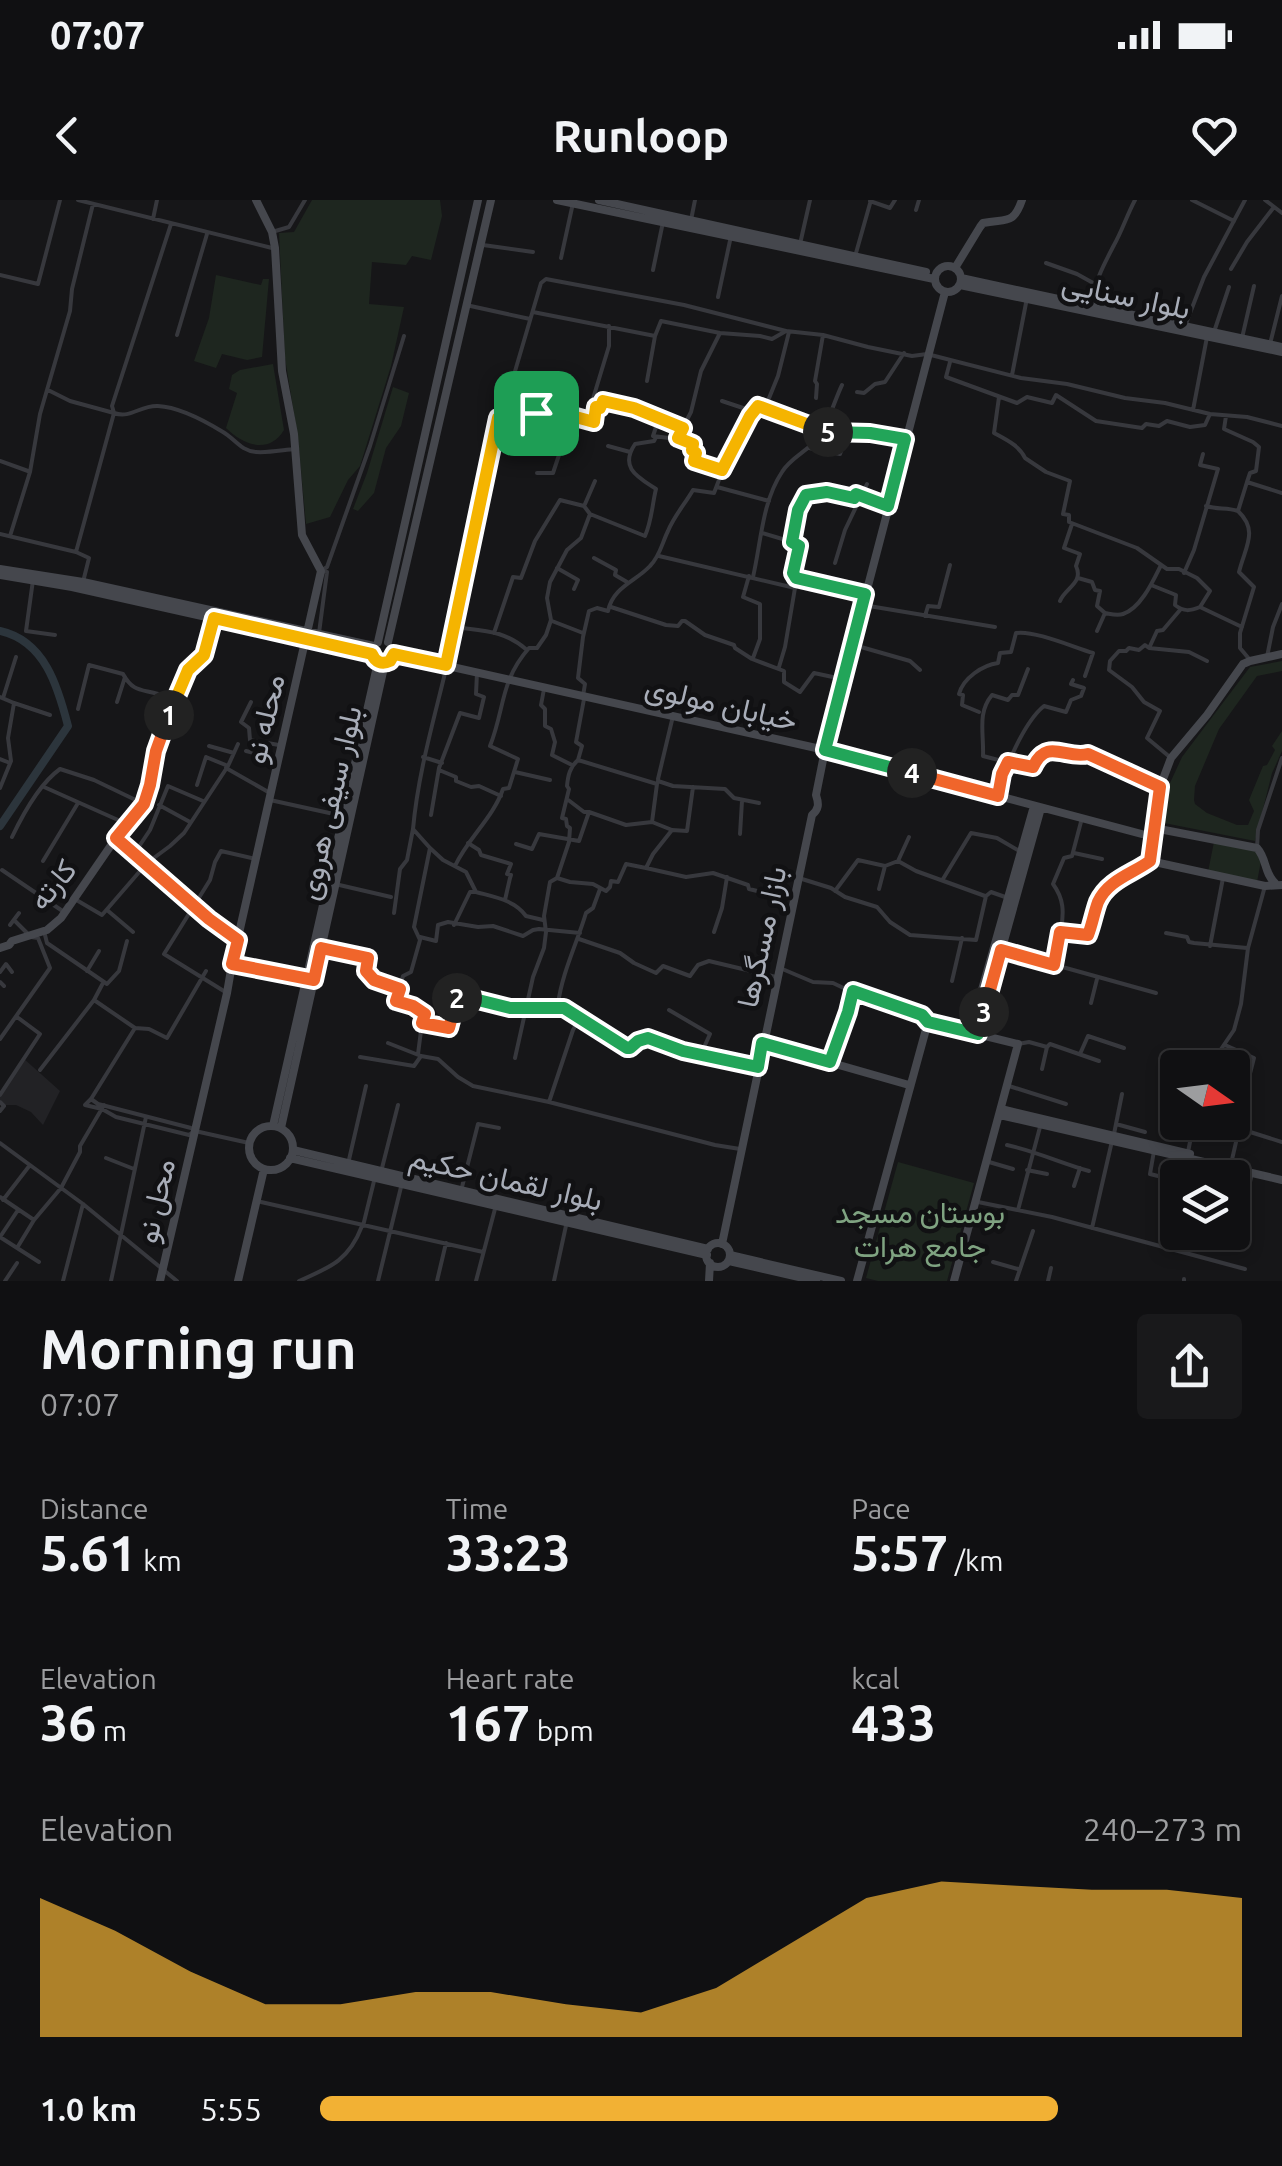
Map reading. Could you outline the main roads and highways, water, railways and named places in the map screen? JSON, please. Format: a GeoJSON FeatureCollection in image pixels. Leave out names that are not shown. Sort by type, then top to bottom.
{"type":"FeatureCollection","features":[{"type":"Feature","properties":{"kind":"waterway"},"geometry":{"type":"LineString","coordinates":[[0,631],[15,636],[39,655],[54,681],[68,726],[0,826]]}},
{"type":"Feature","properties":{"kind":"park label","name":"بوستان مسجد جامع هرات"},"geometry":{"type":"Point","coordinates":[920,1230]}}]}
